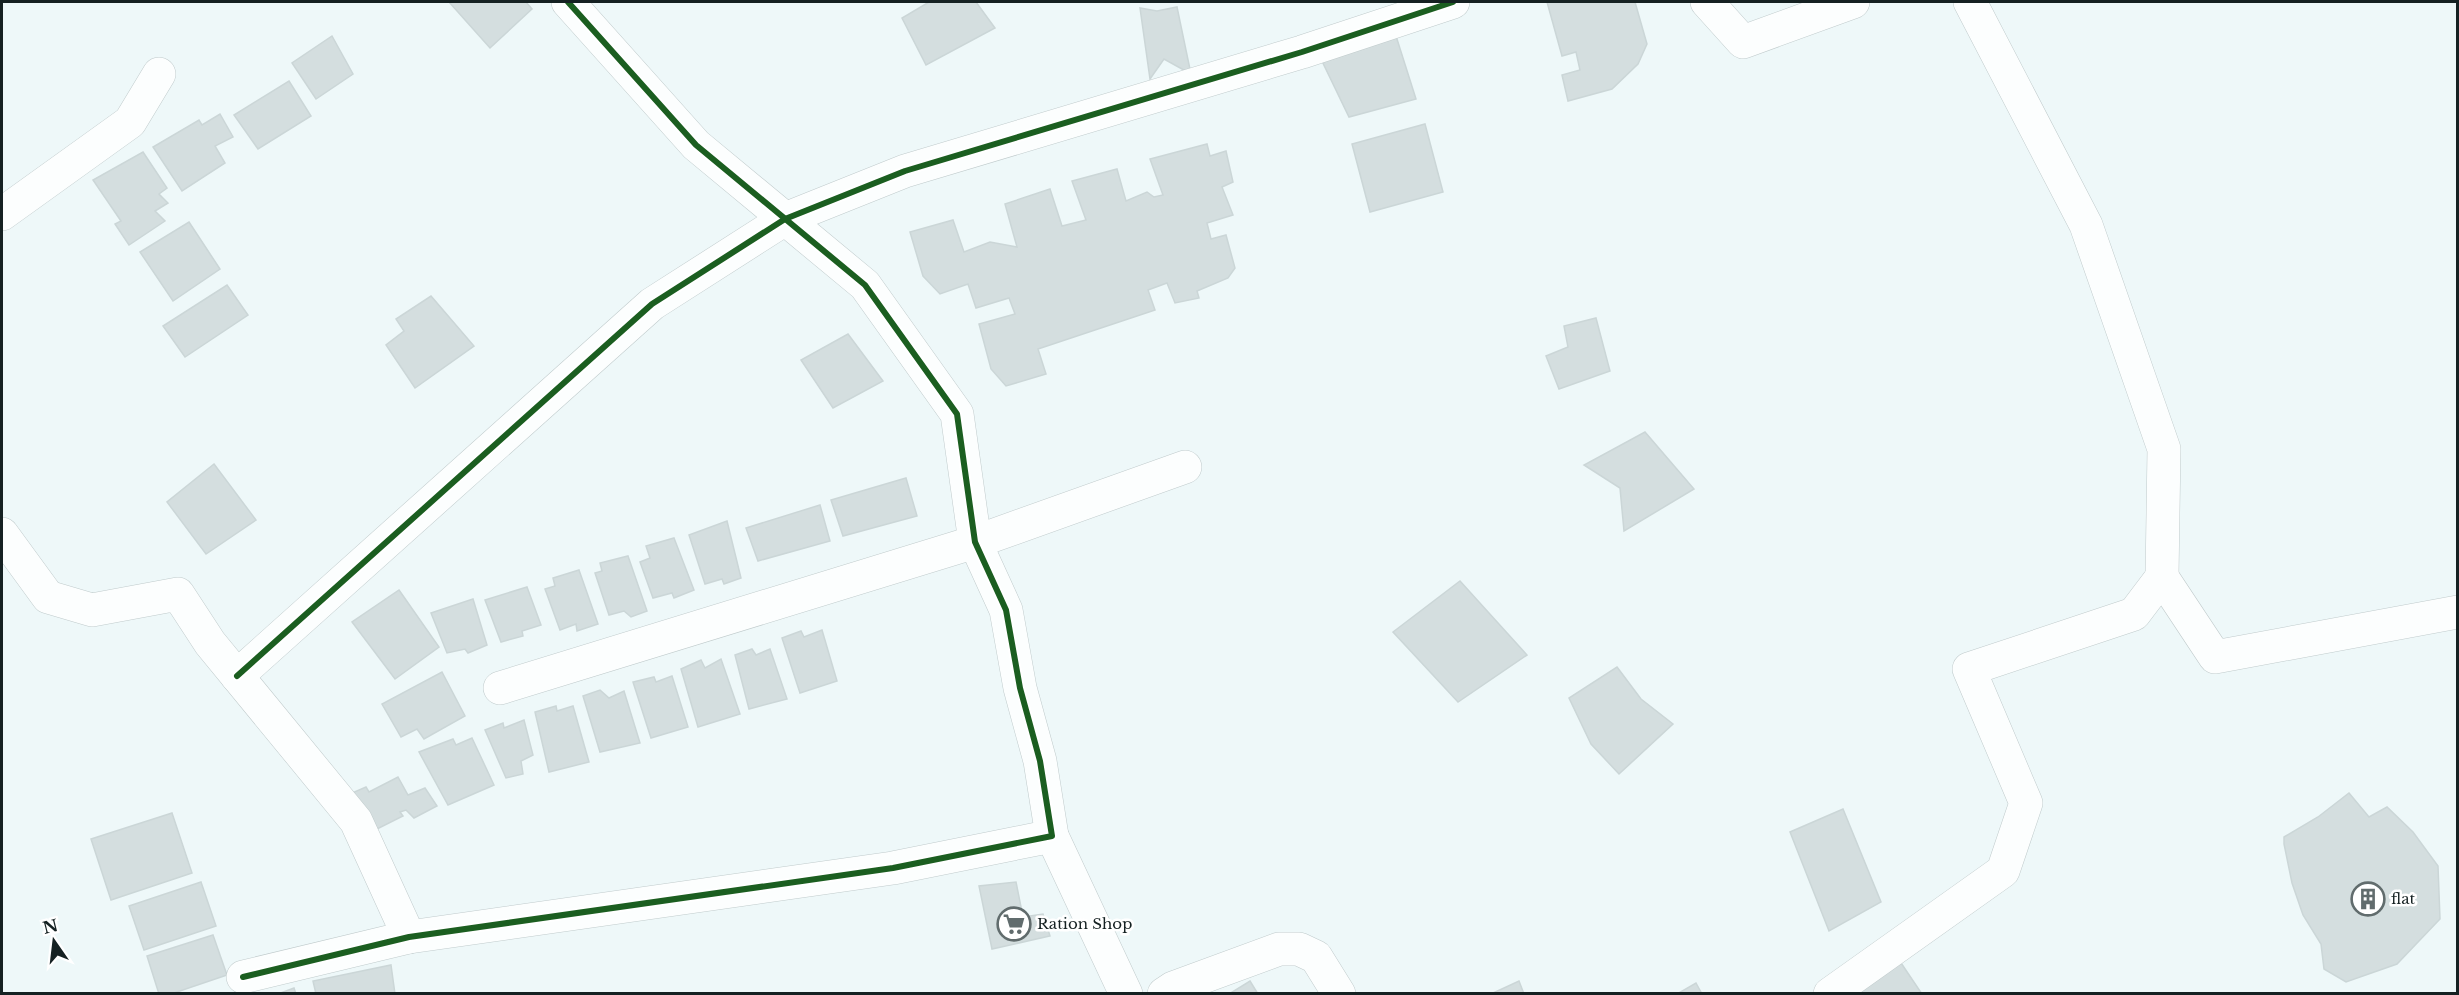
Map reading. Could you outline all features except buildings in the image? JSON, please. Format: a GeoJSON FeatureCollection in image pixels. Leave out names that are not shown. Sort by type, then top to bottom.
{"type":"FeatureCollection","features":[{"type":"Feature","properties":{"kind":"street"},"geometry":{"type":"LineString","coordinates":[[568,2],[696,145],[865,285],[957,414],[975,542],[1006,610],[1020,688],[1040,761],[1052,837],[1126,993]]}},
{"type":"Feature","properties":{"kind":"street"},"geometry":{"type":"LineString","coordinates":[[237,676],[652,304],[785,219],[905,171],[1302,52],[1454,2]]}},
{"type":"Feature","properties":{"kind":"street"},"geometry":{"type":"LineString","coordinates":[[1707,2],[1743,42],[1853,2]]}},
{"type":"Feature","properties":{"kind":"street"},"geometry":{"type":"LineString","coordinates":[[1970,2],[2086,225],[2164,449],[2162,578],[2215,657],[2457,612]]}},
{"type":"Feature","properties":{"kind":"street"},"geometry":{"type":"LineString","coordinates":[[2,214],[130,122],[159,74]]}},
{"type":"Feature","properties":{"kind":"street"},"geometry":{"type":"LineString","coordinates":[[500,688],[975,542],[1185,467]]}},
{"type":"Feature","properties":{"kind":"street"},"geometry":{"type":"LineString","coordinates":[[2,534],[48,597],[92,610],[178,594],[210,643],[356,821],[409,937]]}},
{"type":"Feature","properties":{"kind":"street"},"geometry":{"type":"LineString","coordinates":[[1830,993],[2003,871],[2026,803],[1969,669],[2134,614],[2162,578]]}},
{"type":"Feature","properties":{"kind":"street"},"geometry":{"type":"LineString","coordinates":[[243,977],[409,937],[893,868],[1052,837]]}},
{"type":"Feature","properties":{"kind":"street"},"geometry":{"type":"LineString","coordinates":[[1164,993],[1279,949],[1299,949],[1316,957],[1339,993]]}},
{"type":"Feature","properties":{"kind":"cycle path"},"geometry":{"type":"LineString","coordinates":[[243,977],[409,937],[893,868],[1052,836],[1040,761],[1020,688],[1006,610],[975,542],[957,414],[865,285],[696,145],[568,2]]}},
{"type":"Feature","properties":{"kind":"cycle path"},"geometry":{"type":"LineString","coordinates":[[237,676],[652,304],[785,219],[905,171],[1302,52],[1453,2]]}},
{"type":"Feature","properties":{"kind":"place","name":"flat"},"geometry":{"type":"Point","coordinates":[2368,899]}},
{"type":"Feature","properties":{"kind":"place","name":"Ration Shop"},"geometry":{"type":"Point","coordinates":[1014,924]}}]}
